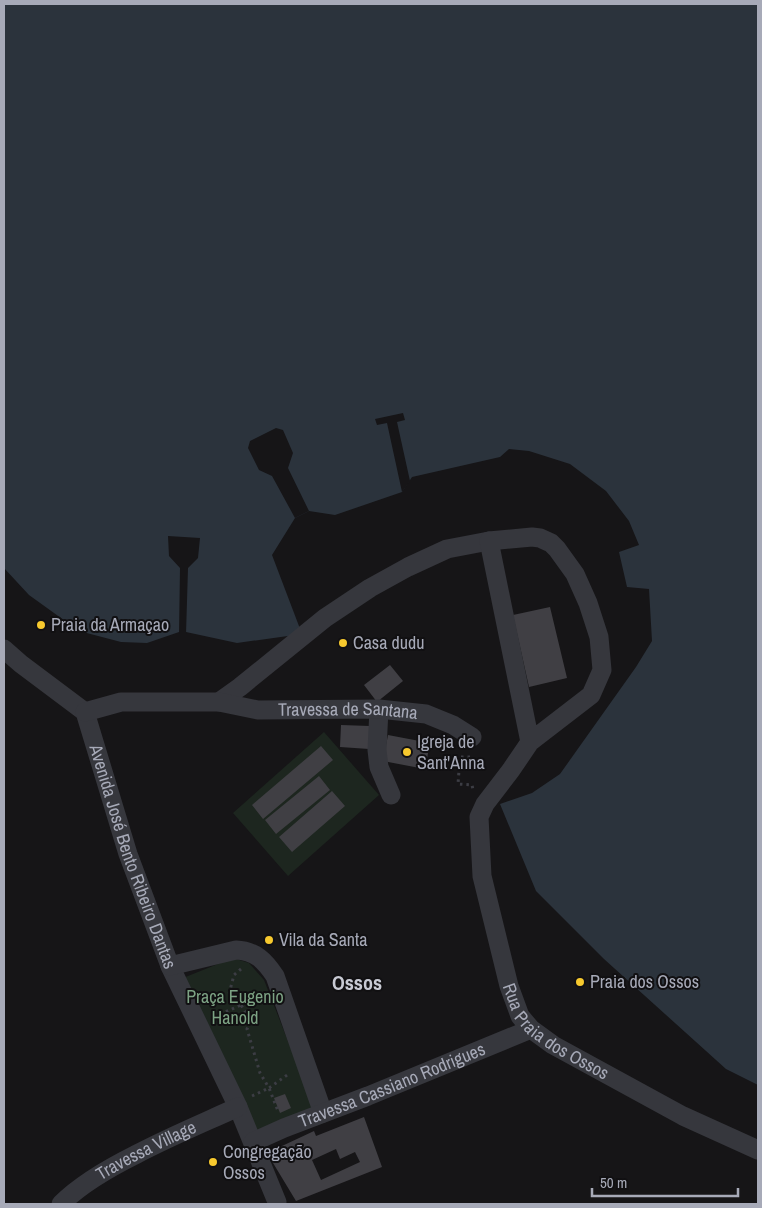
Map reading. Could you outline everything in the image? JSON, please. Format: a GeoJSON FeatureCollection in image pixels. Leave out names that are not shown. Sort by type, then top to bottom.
{"type":"FeatureCollection","features":[{"type":"Feature","properties":{"kind":"street"},"geometry":{"type":"LineString","coordinates":[[219,702],[325,618],[370,588],[408,567],[447,549],[489,541],[532,536],[540,538],[557,550],[575,574],[588,603],[599,637],[602,670],[591,694],[530,742],[482,810]]}},
{"type":"Feature","properties":{"kind":"street"},"geometry":{"type":"LineString","coordinates":[[489,541],[530,742]]}},
{"type":"Feature","properties":{"kind":"street"},"geometry":{"type":"LineString","coordinates":[[4,649],[85,712]]}},
{"type":"Feature","properties":{"kind":"street","name":"Travessa de Santana"},"geometry":{"type":"LineString","coordinates":[[85,712],[121,702],[219,702],[258,710],[380,709],[426,714],[453,725],[472,737]]}},
{"type":"Feature","properties":{"kind":"street"},"geometry":{"type":"LineString","coordinates":[[380,709],[377,750],[379,767],[391,795]]}},
{"type":"Feature","properties":{"kind":"street","name":"Avenida José Bento Ribeiro Dantas"},"geometry":{"type":"LineString","coordinates":[[85,712],[128,854],[170,966],[282,1204]]}},
{"type":"Feature","properties":{"kind":"street","name":"Rua Praia dos Ossos"},"geometry":{"type":"LineString","coordinates":[[482,810],[482,876],[509,986],[520,1016],[531,1029],[553,1046],[683,1116],[758,1150]]}},
{"type":"Feature","properties":{"kind":"street"},"geometry":{"type":"LineString","coordinates":[[170,966],[236,950],[246,950],[253,953],[266,964],[275,976],[323,1113]]}},
{"type":"Feature","properties":{"kind":"street","name":"Travessa Cassiano Rodrigues"},"geometry":{"type":"LineString","coordinates":[[253,1142],[531,1029]]}},
{"type":"Feature","properties":{"kind":"street","name":"Travessa Village"},"geometry":{"type":"LineString","coordinates":[[61,1204],[107,1169],[159,1142],[238,1108]]}},
{"type":"Feature","properties":{"kind":"path"},"geometry":{"type":"LineString","coordinates":[[472,737],[474,758],[460,757],[458,784],[472,785],[475,808],[482,810]]}},
{"type":"Feature","properties":{"kind":"path"},"geometry":{"type":"LineString","coordinates":[[253,953],[248,963],[234,976],[229,994],[241,1005],[251,1021],[247,1029],[260,1073],[269,1088],[284,1128]]}},
{"type":"Feature","properties":{"kind":"path"},"geometry":{"type":"LineString","coordinates":[[198,1026],[200,1023],[241,1005]]}},
{"type":"Feature","properties":{"kind":"path"},"geometry":{"type":"LineString","coordinates":[[269,1088],[306,1064]]}},
{"type":"Feature","properties":{"kind":"green space"},"geometry":{"type":"Polygon","coordinates":[[[324,732],[379,795],[288,876],[233,813],[324,732]]]}},
{"type":"Feature","properties":{"kind":"green space","name":"Praça Eugenio Hanold"},"geometry":{"type":"Polygon","coordinates":[[[233,958],[249,963],[264,980],[315,1110],[252,1135],[183,978],[233,958]]]}},
{"type":"Feature","properties":{"kind":"shaded area"},"geometry":{"type":"Polygon","coordinates":[[[4,4],[758,4],[758,1085],[726,1069],[604,959],[536,891],[500,804],[532,793],[560,774],[636,667],[652,641],[649,589],[627,587],[619,552],[639,545],[629,521],[606,491],[570,464],[529,451],[509,449],[500,457],[412,477],[402,492],[335,515],[309,511],[295,518],[272,555],[302,634],[237,643],[179,632],[147,643],[121,642],[79,631],[29,595],[4,568],[4,4]]]}},
{"type":"Feature","properties":{"kind":"pier"},"geometry":{"type":"Polygon","coordinates":[[[403,413],[405,420],[397,422],[410,481],[402,492],[387,423],[377,425],[375,419],[403,413]]]}},
{"type":"Feature","properties":{"kind":"pier"},"geometry":{"type":"Polygon","coordinates":[[[276,428],[283,430],[293,453],[288,468],[309,511],[295,518],[272,476],[259,470],[248,448],[250,441],[276,428]]]}},
{"type":"Feature","properties":{"kind":"pier"},"geometry":{"type":"Polygon","coordinates":[[[168,536],[200,538],[198,558],[188,568],[186,634],[179,634],[180,568],[169,556],[168,536]]]}},
{"type":"Feature","properties":{"kind":"building"},"geometry":{"type":"Polygon","coordinates":[[[550,607],[567,678],[529,687],[513,615],[550,607]]]}},
{"type":"Feature","properties":{"kind":"building"},"geometry":{"type":"Polygon","coordinates":[[[390,665],[403,681],[377,702],[364,685],[390,665]]]}},
{"type":"Feature","properties":{"kind":"building"},"geometry":{"type":"Polygon","coordinates":[[[341,725],[370,726],[369,749],[340,747],[341,725]]]}},
{"type":"Feature","properties":{"kind":"building","name":"Igreja de Sant'Anna"},"geometry":{"type":"Polygon","coordinates":[[[388,735],[430,743],[425,769],[383,761],[388,735]]]}},
{"type":"Feature","properties":{"kind":"building"},"geometry":{"type":"Polygon","coordinates":[[[321,746],[333,760],[263,819],[252,805],[321,746]]]}},
{"type":"Feature","properties":{"kind":"building"},"geometry":{"type":"Polygon","coordinates":[[[319,776],[330,790],[276,834],[265,820],[319,776]]]}},
{"type":"Feature","properties":{"kind":"building"},"geometry":{"type":"Polygon","coordinates":[[[332,791],[345,806],[292,852],[279,837],[332,791]]]}},
{"type":"Feature","properties":{"kind":"building"},"geometry":{"type":"Polygon","coordinates":[[[285,1094],[291,1108],[280,1113],[274,1098],[285,1094]]]}},
{"type":"Feature","properties":{"kind":"building"},"geometry":{"type":"Polygon","coordinates":[[[364,1117],[382,1167],[296,1201],[267,1153],[314,1131],[316,1136],[364,1117]],[[336,1149],[312,1160],[321,1180],[360,1162],[355,1152],[340,1159],[336,1149]]]}},
{"type":"Feature","properties":{"kind":"place","name":"Praia da Armaçao"},"geometry":{"type":"Point","coordinates":[41,625]}},
{"type":"Feature","properties":{"kind":"place","name":"Casa dudu"},"geometry":{"type":"Point","coordinates":[343,643]}},
{"type":"Feature","properties":{"kind":"place","name":"Igreja de Sant'Anna"},"geometry":{"type":"Point","coordinates":[407,752]}},
{"type":"Feature","properties":{"kind":"place","name":"Vila da Santa"},"geometry":{"type":"Point","coordinates":[269,940]}},
{"type":"Feature","properties":{"kind":"place","name":"Praia dos Ossos"},"geometry":{"type":"Point","coordinates":[580,982]}},
{"type":"Feature","properties":{"kind":"place","name":"Congregação Ossos"},"geometry":{"type":"Point","coordinates":[213,1162]}},
{"type":"Feature","properties":{"kind":"district","name":"Ossos"},"geometry":{"type":"Point","coordinates":[357,983]}}]}
